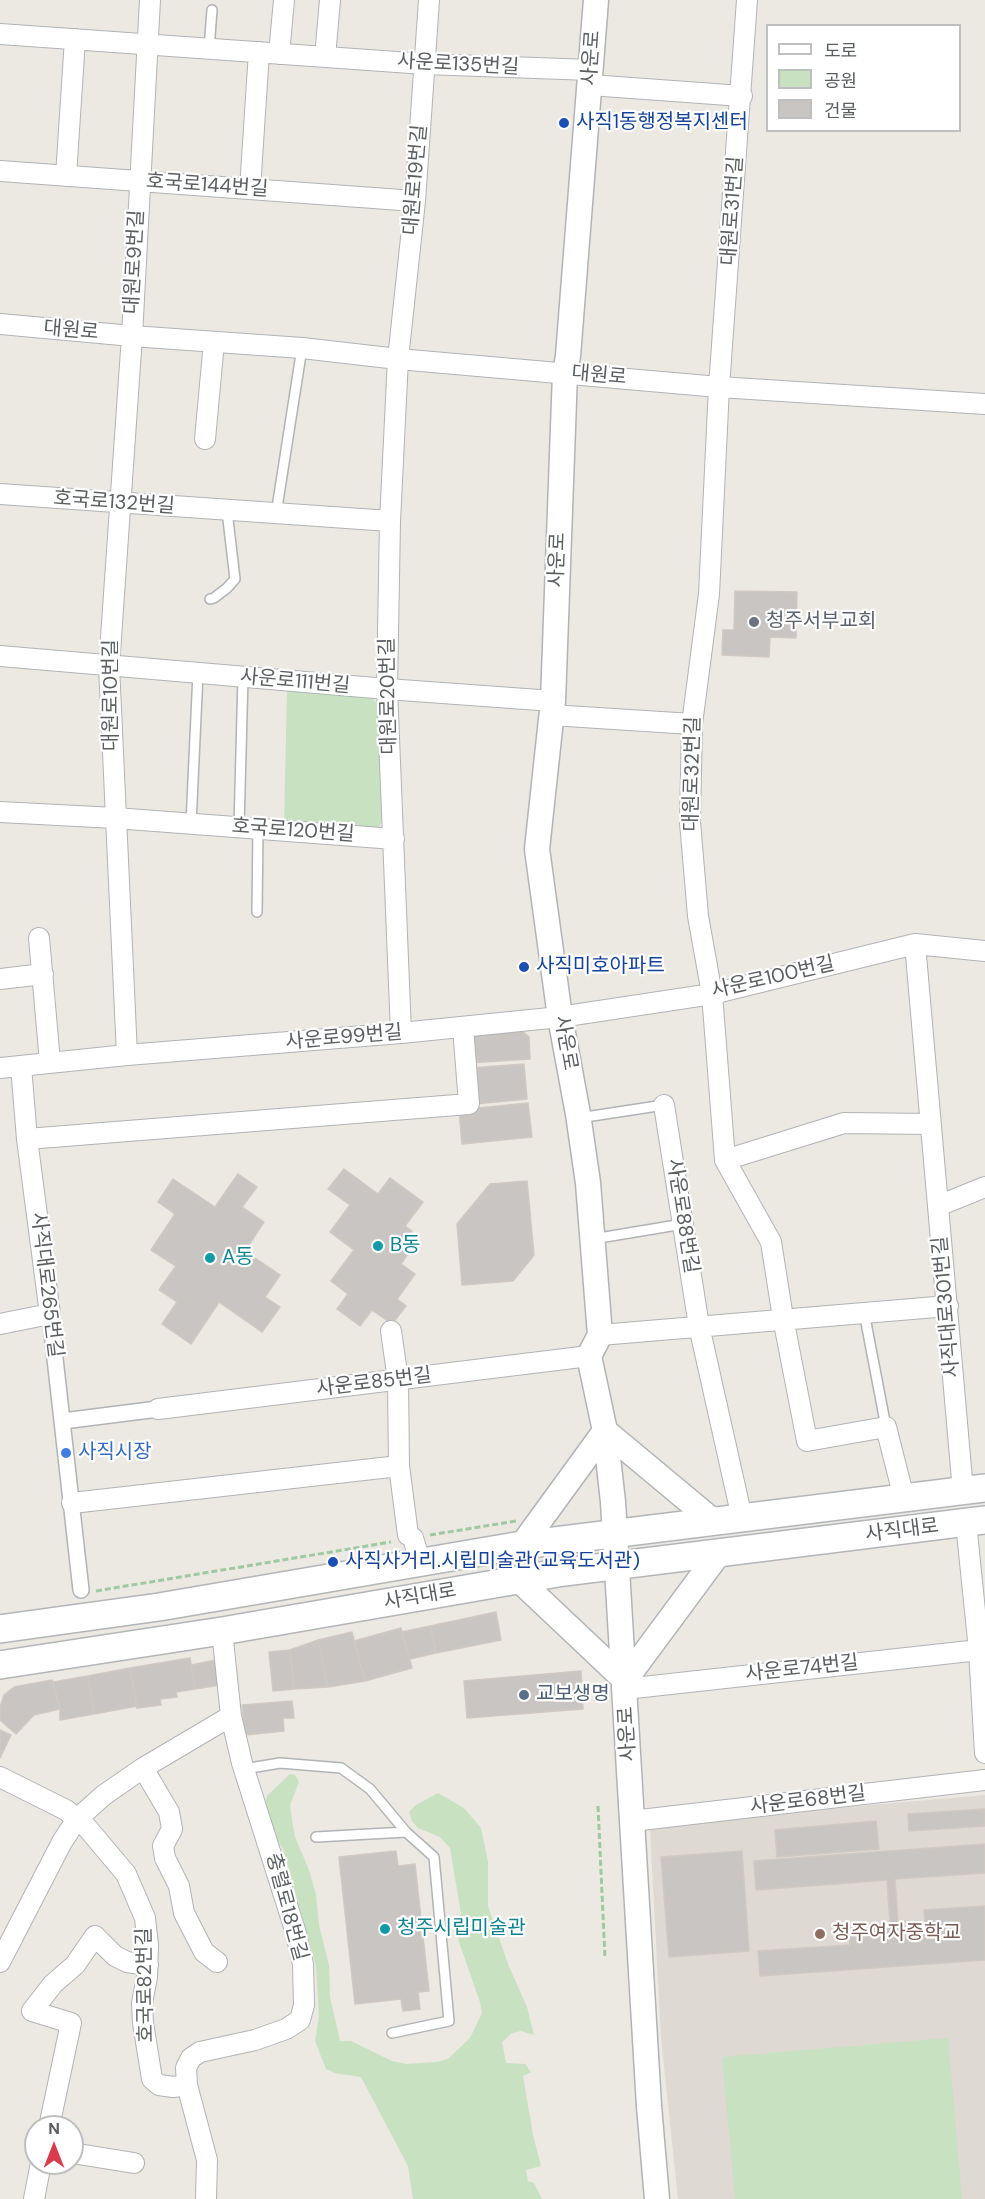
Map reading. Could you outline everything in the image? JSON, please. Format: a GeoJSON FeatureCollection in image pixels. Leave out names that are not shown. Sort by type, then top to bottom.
{"type":"FeatureCollection","features":[{"type":"Feature","properties":{"kind":"main road","name":"사직대로"},"geometry":{"type":"LineString","coordinates":[[0,1629],[159,1607],[417,1550],[521,1532],[615,1533],[974,1489]]}},
{"type":"Feature","properties":{"kind":"main road","name":"사직대로"},"geometry":{"type":"LineString","coordinates":[[0,1665],[222,1631],[518,1579],[975,1521]]}},
{"type":"Feature","properties":{"kind":"street","name":"대원로9번길"},"geometry":{"type":"LineString","coordinates":[[132,336],[150,0]]}},
{"type":"Feature","properties":{"kind":"street"},"geometry":{"type":"LineString","coordinates":[[279,54],[284,0]]}},
{"type":"Feature","properties":{"kind":"street"},"geometry":{"type":"LineString","coordinates":[[325,57],[330,0]]}},
{"type":"Feature","properties":{"kind":"street","name":"대원로19번길"},"geometry":{"type":"LineString","coordinates":[[398,359],[415,201],[429,0]]}},
{"type":"Feature","properties":{"kind":"street","name":"사운로"},"geometry":{"type":"LineString","coordinates":[[596,0],[565,373],[552,708],[537,849],[560,1017],[579,1118],[588,1183],[600,1335]]}},
{"type":"Feature","properties":{"kind":"street","name":"대원로31번길"},"geometry":{"type":"LineString","coordinates":[[719,387],[742,96],[747,0]]}},
{"type":"Feature","properties":{"kind":"street","name":"사운로135번길"},"geometry":{"type":"LineString","coordinates":[[0,34],[591,77],[742,96]]}},
{"type":"Feature","properties":{"kind":"street"},"geometry":{"type":"LineString","coordinates":[[66,176],[75,39]]}},
{"type":"Feature","properties":{"kind":"street"},"geometry":{"type":"LineString","coordinates":[[250,189],[259,52]]}},
{"type":"Feature","properties":{"kind":"street","name":"호국로144번길"},"geometry":{"type":"LineString","coordinates":[[0,171],[415,201]]}},
{"type":"Feature","properties":{"kind":"street","name":"대원로"},"geometry":{"type":"LineString","coordinates":[[0,324],[302,348],[398,359],[719,387],[985,404]]}},
{"type":"Feature","properties":{"kind":"street","name":"대원로10번길"},"geometry":{"type":"LineString","coordinates":[[127,1055],[109,666],[132,336]]}},
{"type":"Feature","properties":{"kind":"street"},"geometry":{"type":"LineString","coordinates":[[205,439],[214,342]]}},
{"type":"Feature","properties":{"kind":"street","name":"대원로20번길"},"geometry":{"type":"LineString","coordinates":[[398,359],[390,521],[387,689],[401,1033]]}},
{"type":"Feature","properties":{"kind":"street","name":"대원로32번길"},"geometry":{"type":"LineString","coordinates":[[719,387],[709,594],[692,724],[690,822],[698,916],[712,994],[725,1161],[771,1242],[783,1318]]}},
{"type":"Feature","properties":{"kind":"street","name":"호국로132번길"},"geometry":{"type":"LineString","coordinates":[[0,494],[390,521]]}},
{"type":"Feature","properties":{"kind":"street","name":"사운로111번길"},"geometry":{"type":"LineString","coordinates":[[0,656],[387,689],[692,724]]}},
{"type":"Feature","properties":{"kind":"street","name":"호국로120번길"},"geometry":{"type":"LineString","coordinates":[[0,812],[115,818],[394,839]]}},
{"type":"Feature","properties":{"kind":"street"},"geometry":{"type":"LineString","coordinates":[[39,938],[50,1062]]}},
{"type":"Feature","properties":{"kind":"street","name":"사운로100번길"},"geometry":{"type":"LineString","coordinates":[[560,1017],[712,994],[915,944],[985,951]]}},
{"type":"Feature","properties":{"kind":"street","name":"사직대로301번길"},"geometry":{"type":"LineString","coordinates":[[915,944],[948,1306],[974,1489]]}},
{"type":"Feature","properties":{"kind":"street"},"geometry":{"type":"LineString","coordinates":[[0,979],[42,974]]}},
{"type":"Feature","properties":{"kind":"street","name":"사운로99번길"},"geometry":{"type":"LineString","coordinates":[[0,1068],[560,1017]]}},
{"type":"Feature","properties":{"kind":"street"},"geometry":{"type":"LineString","coordinates":[[27,1139],[469,1104],[463,1027]]}},
{"type":"Feature","properties":{"kind":"street","name":"사직대로265번길"},"geometry":{"type":"LineString","coordinates":[[21,1066],[27,1139],[72,1503],[89,1591]]}},
{"type":"Feature","properties":{"kind":"street","name":"사운로88번길"},"geometry":{"type":"LineString","coordinates":[[664,1105],[699,1326]]}},
{"type":"Feature","properties":{"kind":"street"},"geometry":{"type":"LineString","coordinates":[[725,1161],[844,1123],[931,1124]]}},
{"type":"Feature","properties":{"kind":"street"},"geometry":{"type":"LineString","coordinates":[[938,1206],[985,1187]]}},
{"type":"Feature","properties":{"kind":"street"},"geometry":{"type":"LineString","coordinates":[[589,1356],[600,1335],[948,1306]]}},
{"type":"Feature","properties":{"kind":"street"},"geometry":{"type":"LineString","coordinates":[[0,1324],[50,1314]]}},
{"type":"Feature","properties":{"kind":"street"},"geometry":{"type":"LineString","coordinates":[[783,1318],[807,1441],[886,1427]]}},
{"type":"Feature","properties":{"kind":"street"},"geometry":{"type":"LineString","coordinates":[[699,1326],[741,1518]]}},
{"type":"Feature","properties":{"kind":"street"},"geometry":{"type":"LineString","coordinates":[[391,1331],[398,1380],[399,1466],[408,1535],[417,1550]]}},
{"type":"Feature","properties":{"kind":"street","name":"사운로"},"geometry":{"type":"LineString","coordinates":[[589,1356],[605,1431],[615,1533],[648,2106],[657,2199]]}},
{"type":"Feature","properties":{"kind":"street","name":"사운로85번길"},"geometry":{"type":"LineString","coordinates":[[158,1408],[589,1356]]}},
{"type":"Feature","properties":{"kind":"street"},"geometry":{"type":"LineString","coordinates":[[63,1421],[158,1408]]}},
{"type":"Feature","properties":{"kind":"street","name":"사직대로"},"geometry":{"type":"LineString","coordinates":[[886,1427],[904,1498]]}},
{"type":"Feature","properties":{"kind":"street"},"geometry":{"type":"LineString","coordinates":[[521,1532],[605,1431],[712,1521]]}},
{"type":"Feature","properties":{"kind":"street"},"geometry":{"type":"LineString","coordinates":[[72,1503],[399,1466]]}},
{"type":"Feature","properties":{"kind":"street"},"geometry":{"type":"LineString","coordinates":[[975,1521],[985,1753]]}},
{"type":"Feature","properties":{"kind":"street"},"geometry":{"type":"LineString","coordinates":[[518,1579],[625,1684],[719,1553]]}},
{"type":"Feature","properties":{"kind":"street","name":"충렬로18번길"},"geometry":{"type":"LineString","coordinates":[[206,2199],[207,2160],[188,2085],[186,2068],[191,2058],[200,2052],[255,2040],[286,2029],[300,2020],[304,2005],[303,1964],[295,1930],[244,1769],[231,1716],[222,1631]]}},
{"type":"Feature","properties":{"kind":"street","name":"사운로74번길"},"geometry":{"type":"LineString","coordinates":[[625,1684],[979,1650]]}},
{"type":"Feature","properties":{"kind":"street"},"geometry":{"type":"LineString","coordinates":[[0,1962],[62,1842],[77,1819],[104,1795],[143,1768],[231,1716]]}},
{"type":"Feature","properties":{"kind":"street"},"geometry":{"type":"LineString","coordinates":[[143,1768],[169,1812],[172,1829],[163,1846],[165,1858],[179,1886],[184,1913],[204,1952],[217,1962]]}},
{"type":"Feature","properties":{"kind":"street","name":"호국로82번길"},"geometry":{"type":"LineString","coordinates":[[0,1777],[66,1810],[106,1849],[126,1874],[145,1918],[148,1965],[142,2003],[152,2079],[159,2085],[173,2087],[188,2085]]}},
{"type":"Feature","properties":{"kind":"street","name":"사운로68번길"},"geometry":{"type":"LineString","coordinates":[[632,1821],[985,1780]]}},
{"type":"Feature","properties":{"kind":"street"},"geometry":{"type":"LineString","coordinates":[[52,2115],[71,2023],[32,2011],[53,1984],[75,1965],[95,1936],[115,1956],[127,1962],[148,1965]]}},
{"type":"Feature","properties":{"kind":"street"},"geometry":{"type":"LineString","coordinates":[[84,2155],[134,2163]]}},
{"type":"Feature","properties":{"kind":"street"},"geometry":{"type":"LineString","coordinates":[[34,2199],[39,2175]]}},
{"type":"Feature","properties":{"kind":"lane"},"geometry":{"type":"LineString","coordinates":[[209,49],[212,10]]}},
{"type":"Feature","properties":{"kind":"lane"},"geometry":{"type":"LineString","coordinates":[[276,514],[302,348]]}},
{"type":"Feature","properties":{"kind":"lane"},"geometry":{"type":"LineString","coordinates":[[210,599],[227,588],[235,579],[227,511]]}},
{"type":"Feature","properties":{"kind":"lane"},"geometry":{"type":"LineString","coordinates":[[191,824],[198,673]]}},
{"type":"Feature","properties":{"kind":"lane"},"geometry":{"type":"LineString","coordinates":[[243,677],[248,828],[257,912]]}},
{"type":"Feature","properties":{"kind":"lane"},"geometry":{"type":"LineString","coordinates":[[579,1118],[664,1105]]}},
{"type":"Feature","properties":{"kind":"lane"},"geometry":{"type":"LineString","coordinates":[[593,1239],[683,1224]]}},
{"type":"Feature","properties":{"kind":"lane","name":"사직대로"},"geometry":{"type":"LineString","coordinates":[[864,1312],[886,1427]]}},
{"type":"Feature","properties":{"kind":"lane"},"geometry":{"type":"LineString","coordinates":[[244,1769],[280,1763],[340,1768],[370,1789],[406,1832],[434,1857],[449,2021],[392,2033]]}},
{"type":"Feature","properties":{"kind":"lane"},"geometry":{"type":"LineString","coordinates":[[316,1837],[406,1832]]}},
{"type":"Feature","properties":{"kind":"path"},"geometry":{"type":"LineString","coordinates":[[89,1591],[417,1550],[521,1532]]}},
{"type":"Feature","properties":{"kind":"path"},"geometry":{"type":"LineString","coordinates":[[598,1806],[605,1958]]}},
{"type":"Feature","properties":{"kind":"shaded area","name":"청주여자중학교"},"geometry":{"type":"Polygon","coordinates":[[[985,1795],[985,2199],[678,2199],[661,2038],[650,1829],[827,1809],[985,1795]]]}},
{"type":"Feature","properties":{"kind":"green space"},"geometry":{"type":"Polygon","coordinates":[[[287,691],[371,697],[381,708],[386,815],[376,831],[284,826],[287,691]]]}},
{"type":"Feature","properties":{"kind":"green space"},"geometry":{"type":"Polygon","coordinates":[[[290,1774],[295,1775],[299,1782],[290,1805],[292,1820],[295,1837],[309,1870],[316,1895],[319,1925],[329,1965],[330,1997],[340,2041],[351,2041],[392,2061],[407,2064],[448,2059],[470,2038],[482,2013],[456,1928],[461,1914],[450,1848],[440,1837],[418,1828],[409,1812],[416,1805],[438,1793],[464,1808],[481,1828],[488,1862],[488,1906],[508,1964],[527,2007],[534,2035],[521,2031],[512,2033],[502,2042],[506,2063],[525,2064],[531,2072],[523,2076],[541,2166],[526,2170],[528,2181],[534,2183],[542,2199],[413,2199],[408,2166],[361,2077],[335,2073],[326,2069],[315,2041],[319,2017],[316,1966],[283,1849],[269,1827],[264,1809],[267,1796],[290,1774]]]}},
{"type":"Feature","properties":{"kind":"green space"},"geometry":{"type":"Polygon","coordinates":[[[948,2038],[962,2199],[735,2199],[722,2057],[948,2038]]]}},
{"type":"Feature","properties":{"kind":"building"},"geometry":{"type":"Polygon","coordinates":[[[735,591],[797,592],[796,638],[770,637],[769,657],[722,655],[723,630],[734,630],[735,591]]]}},
{"type":"Feature","properties":{"kind":"building"},"geometry":{"type":"Polygon","coordinates":[[[521,1030],[529,1037],[530,1059],[469,1063],[467,1033],[521,1030]]]}},
{"type":"Feature","properties":{"kind":"building"},"geometry":{"type":"Polygon","coordinates":[[[524,1064],[527,1099],[474,1104],[471,1068],[524,1064]]]}},
{"type":"Feature","properties":{"kind":"building"},"geometry":{"type":"Polygon","coordinates":[[[528,1103],[532,1137],[462,1144],[459,1110],[528,1103]]]}},
{"type":"Feature","properties":{"kind":"building","name":"B동"},"geometry":{"type":"Polygon","coordinates":[[[344,1169],[378,1194],[390,1178],[423,1202],[405,1226],[412,1231],[403,1243],[411,1249],[401,1264],[415,1274],[397,1299],[406,1306],[392,1324],[372,1310],[360,1326],[337,1309],[348,1294],[331,1281],[354,1250],[330,1232],[350,1205],[328,1189],[344,1169]]]}},
{"type":"Feature","properties":{"kind":"building","name":"A동"},"geometry":{"type":"Polygon","coordinates":[[[238,1174],[257,1187],[242,1207],[264,1222],[245,1251],[280,1275],[265,1297],[280,1307],[262,1332],[219,1302],[191,1344],[162,1324],[177,1302],[159,1290],[176,1266],[151,1250],[175,1214],[158,1202],[173,1179],[215,1207],[238,1174]]]}},
{"type":"Feature","properties":{"kind":"building"},"geometry":{"type":"Polygon","coordinates":[[[527,1181],[534,1255],[513,1281],[462,1285],[457,1224],[490,1184],[527,1181]]]}},
{"type":"Feature","properties":{"kind":"building"},"geometry":{"type":"Polygon","coordinates":[[[496,1612],[501,1640],[436,1653],[430,1626],[496,1612]]]}},
{"type":"Feature","properties":{"kind":"building"},"geometry":{"type":"Polygon","coordinates":[[[430,1626],[436,1653],[410,1659],[402,1632],[430,1626]]]}},
{"type":"Feature","properties":{"kind":"building"},"geometry":{"type":"Polygon","coordinates":[[[401,1628],[412,1668],[365,1681],[354,1641],[401,1628]]]}},
{"type":"Feature","properties":{"kind":"building"},"geometry":{"type":"Polygon","coordinates":[[[352,1632],[365,1681],[328,1687],[318,1640],[352,1632]]]}},
{"type":"Feature","properties":{"kind":"building"},"geometry":{"type":"Polygon","coordinates":[[[318,1640],[328,1687],[294,1689],[290,1650],[318,1640]]]}},
{"type":"Feature","properties":{"kind":"building"},"geometry":{"type":"Polygon","coordinates":[[[290,1650],[294,1689],[273,1691],[269,1652],[290,1650]]]}},
{"type":"Feature","properties":{"kind":"building"},"geometry":{"type":"Polygon","coordinates":[[[190,1658],[195,1689],[176,1692],[177,1697],[160,1699],[161,1705],[137,1708],[130,1668],[190,1658]]]}},
{"type":"Feature","properties":{"kind":"building"},"geometry":{"type":"Polygon","coordinates":[[[221,1659],[226,1684],[195,1689],[191,1665],[221,1659]]]}},
{"type":"Feature","properties":{"kind":"building"},"geometry":{"type":"Polygon","coordinates":[[[130,1668],[137,1706],[94,1714],[88,1676],[130,1668]]]}},
{"type":"Feature","properties":{"kind":"building","name":"교보생명"},"geometry":{"type":"Polygon","coordinates":[[[581,1671],[583,1709],[467,1718],[464,1681],[581,1671]]]}},
{"type":"Feature","properties":{"kind":"building"},"geometry":{"type":"Polygon","coordinates":[[[88,1676],[94,1714],[60,1720],[60,1709],[53,1682],[88,1676]]]}},
{"type":"Feature","properties":{"kind":"building"},"geometry":{"type":"Polygon","coordinates":[[[52,1680],[60,1709],[34,1715],[16,1734],[0,1720],[0,1707],[4,1695],[14,1687],[52,1680]]]}},
{"type":"Feature","properties":{"kind":"building"},"geometry":{"type":"Polygon","coordinates":[[[292,1701],[294,1718],[283,1718],[284,1731],[245,1735],[242,1705],[292,1701]]]}},
{"type":"Feature","properties":{"kind":"building"},"geometry":{"type":"Polygon","coordinates":[[[0,1730],[11,1735],[0,1758],[0,1730]]]}},
{"type":"Feature","properties":{"kind":"building"},"geometry":{"type":"Polygon","coordinates":[[[985,1809],[985,1826],[909,1831],[908,1814],[985,1809]]]}},
{"type":"Feature","properties":{"kind":"building"},"geometry":{"type":"Polygon","coordinates":[[[876,1821],[879,1849],[777,1857],[775,1830],[876,1821]]]}},
{"type":"Feature","properties":{"kind":"building"},"geometry":{"type":"Polygon","coordinates":[[[985,1844],[985,1873],[895,1879],[898,1922],[906,1921],[907,1936],[926,1935],[924,1910],[985,1906],[985,1960],[760,1976],[758,1951],[850,1945],[848,1926],[890,1923],[887,1880],[756,1890],[754,1861],[985,1844]]]}},
{"type":"Feature","properties":{"kind":"building","name":"청주시립미술관"},"geometry":{"type":"Polygon","coordinates":[[[396,1851],[398,1866],[415,1864],[429,1991],[418,1992],[420,2009],[403,2011],[401,1999],[355,2004],[339,1857],[396,1851]]]}},
{"type":"Feature","properties":{"kind":"building"},"geometry":{"type":"Polygon","coordinates":[[[742,1851],[749,1951],[669,1957],[661,1857],[742,1851]]]}},
{"type":"Feature","properties":{"kind":"place","name":"사직1동행정복지센터"},"geometry":{"type":"Point","coordinates":[564,123]}},
{"type":"Feature","properties":{"kind":"place","name":"청주서부교회"},"geometry":{"type":"Point","coordinates":[754,622]}},
{"type":"Feature","properties":{"kind":"place","name":"사직미호아파트"},"geometry":{"type":"Point","coordinates":[524,967]}},
{"type":"Feature","properties":{"kind":"place","name":"B동"},"geometry":{"type":"Point","coordinates":[378,1246]}},
{"type":"Feature","properties":{"kind":"place","name":"A동"},"geometry":{"type":"Point","coordinates":[210,1258]}},
{"type":"Feature","properties":{"kind":"place","name":"사직시장"},"geometry":{"type":"Point","coordinates":[66,1453]}},
{"type":"Feature","properties":{"kind":"place","name":"사직사거리.시립미술관(교육도서관)"},"geometry":{"type":"Point","coordinates":[333,1562]}},
{"type":"Feature","properties":{"kind":"place","name":"교보생명"},"geometry":{"type":"Point","coordinates":[524,1695]}},
{"type":"Feature","properties":{"kind":"place","name":"청주시립미술관"},"geometry":{"type":"Point","coordinates":[385,1929]}},
{"type":"Feature","properties":{"kind":"place","name":"청주여자중학교"},"geometry":{"type":"Point","coordinates":[820,1934]}}]}
